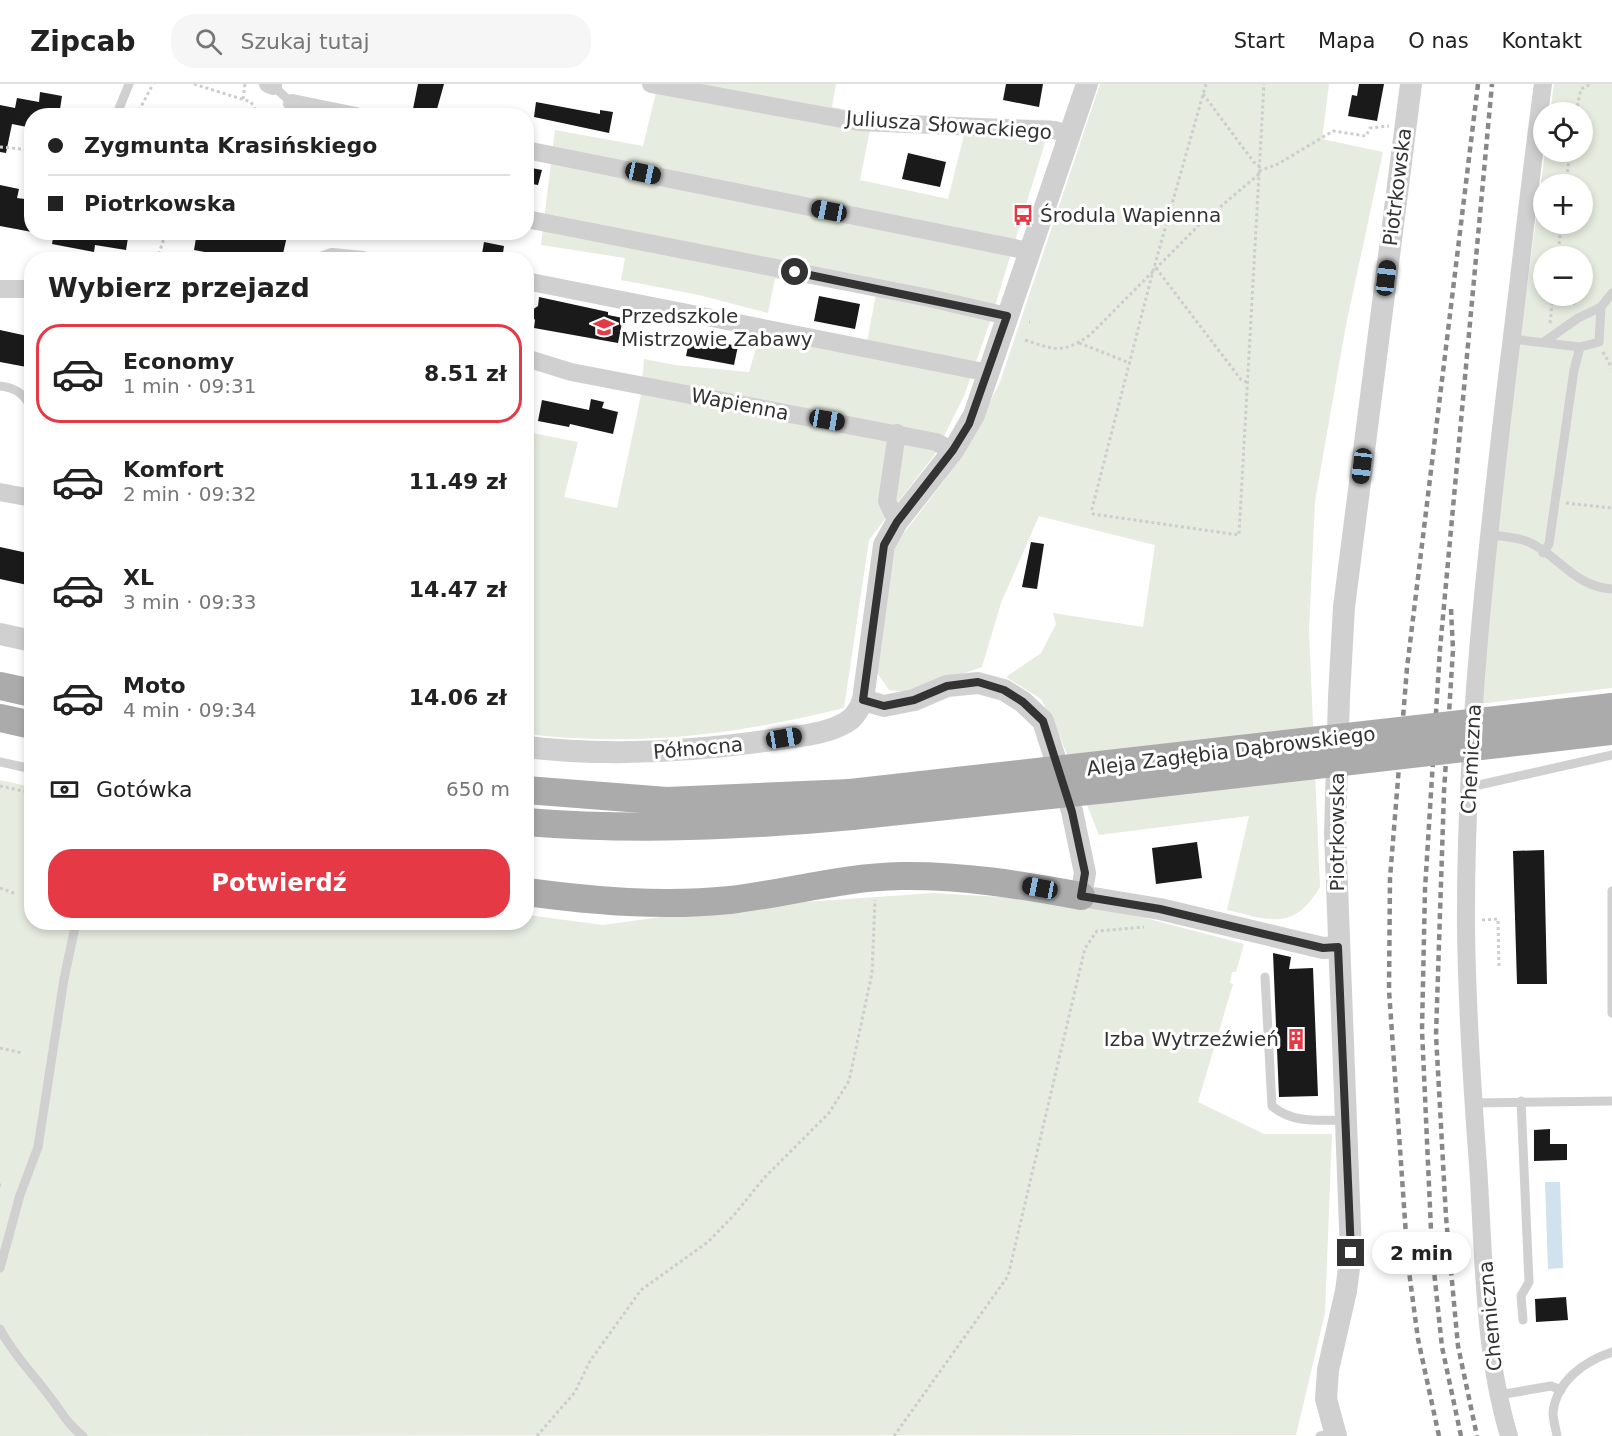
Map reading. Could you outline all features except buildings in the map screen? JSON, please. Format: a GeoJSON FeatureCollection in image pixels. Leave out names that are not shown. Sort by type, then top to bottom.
{"type":"FeatureCollection","features":[{"type":"Feature","properties":{"kind":"main road"},"geometry":{"type":"LineString","coordinates":[[0,686],[24,691]]}},
{"type":"Feature","properties":{"kind":"main road","name":"Aleja Zagłębia Dąbrowskiego"},"geometry":{"type":"LineString","coordinates":[[534,823],[600,827],[670,828],[1612,707]]}},
{"type":"Feature","properties":{"kind":"main road"},"geometry":{"type":"LineString","coordinates":[[0,718],[24,723]]}},
{"type":"Feature","properties":{"kind":"main road","name":"Aleja Zagłębia Dąbrowskiego"},"geometry":{"type":"LineString","coordinates":[[534,791],[667,801],[851,804],[1117,788],[1612,731]]}},
{"type":"Feature","properties":{"kind":"main road"},"geometry":{"type":"LineString","coordinates":[[534,893],[590,900],[675,904],[731,900],[823,882],[901,876],[991,880],[1081,896]]}},
{"type":"Feature","properties":{"kind":"street","name":"Juliusza Słowackiego"},"geometry":{"type":"LineString","coordinates":[[651,84],[859,122],[1055,130],[1069,135]]}},
{"type":"Feature","properties":{"kind":"street"},"geometry":{"type":"LineString","coordinates":[[1087,84],[1029,251],[1022,320],[989,373],[974,416],[953,450],[897,522],[884,545],[863,700],[884,706],[914,700],[947,686],[978,682],[1004,690],[1023,702],[1043,721],[1072,812],[1085,873],[1081,896],[1160,909],[1323,948],[1338,947]]}},
{"type":"Feature","properties":{"kind":"street","name":"Piotrkowska"},"geometry":{"type":"LineString","coordinates":[[1330,1435],[1326,1399],[1328,1371],[1346,1291],[1351,1253],[1335,833],[1344,607],[1411,84]]}},
{"type":"Feature","properties":{"kind":"street","name":"Chemiczna"},"geometry":{"type":"LineString","coordinates":[[1509,1436],[1499,1395],[1491,1340],[1473,1103],[1466,928],[1476,659],[1487,535],[1543,84]]}},
{"type":"Feature","properties":{"kind":"street"},"geometry":{"type":"LineString","coordinates":[[534,152],[1029,251]]}},
{"type":"Feature","properties":{"kind":"street"},"geometry":{"type":"LineString","coordinates":[[534,221],[928,298],[1022,320]]}},
{"type":"Feature","properties":{"kind":"street"},"geometry":{"type":"LineString","coordinates":[[534,283],[989,373]]}},
{"type":"Feature","properties":{"kind":"street"},"geometry":{"type":"LineString","coordinates":[[0,289],[24,289]]}},
{"type":"Feature","properties":{"kind":"street","name":"Wapienna"},"geometry":{"type":"LineString","coordinates":[[534,360],[571,372],[897,433],[936,442],[953,450]]}},
{"type":"Feature","properties":{"kind":"street"},"geometry":{"type":"LineString","coordinates":[[897,433],[887,501],[897,522]]}},
{"type":"Feature","properties":{"kind":"street"},"geometry":{"type":"LineString","coordinates":[[0,492],[24,494]]}},
{"type":"Feature","properties":{"kind":"street"},"geometry":{"type":"LineString","coordinates":[[0,634],[24,639]]}},
{"type":"Feature","properties":{"kind":"street","name":"Północna"},"geometry":{"type":"LineString","coordinates":[[534,748],[603,753],[722,748],[811,734],[837,726],[859,711],[863,700]]}},
{"type":"Feature","properties":{"kind":"lane"},"geometry":{"type":"LineString","coordinates":[[119,108],[129,84]]}},
{"type":"Feature","properties":{"kind":"lane"},"geometry":{"type":"LineString","coordinates":[[270,85],[291,108]]}},
{"type":"Feature","properties":{"kind":"lane"},"geometry":{"type":"LineString","coordinates":[[1544,342],[1578,318],[1601,308],[1612,293]]}},
{"type":"Feature","properties":{"kind":"lane"},"geometry":{"type":"LineString","coordinates":[[1512,339],[1580,347],[1599,342],[1601,308]]}},
{"type":"Feature","properties":{"kind":"lane"},"geometry":{"type":"LineString","coordinates":[[1543,553],[1549,544],[1574,370],[1580,347]]}},
{"type":"Feature","properties":{"kind":"lane"},"geometry":{"type":"LineString","coordinates":[[0,386],[11,387],[24,396]]}},
{"type":"Feature","properties":{"kind":"lane"},"geometry":{"type":"LineString","coordinates":[[1487,535],[1530,543],[1595,588],[1612,589]]}},
{"type":"Feature","properties":{"kind":"lane"},"geometry":{"type":"LineString","coordinates":[[1470,787],[1612,755]]}},
{"type":"Feature","properties":{"kind":"lane"},"geometry":{"type":"LineString","coordinates":[[0,762],[24,767]]}},
{"type":"Feature","properties":{"kind":"lane"},"geometry":{"type":"LineString","coordinates":[[1612,891],[1612,1013]]}},
{"type":"Feature","properties":{"kind":"lane"},"geometry":{"type":"LineString","coordinates":[[0,1268],[20,1195],[38,1148],[62,990],[74,930]]}},
{"type":"Feature","properties":{"kind":"lane"},"geometry":{"type":"LineString","coordinates":[[1265,977],[1272,1106],[1281,1114],[1296,1119],[1345,1120]]}},
{"type":"Feature","properties":{"kind":"lane"},"geometry":{"type":"LineString","coordinates":[[1521,1101],[1529,1282],[1521,1296],[1523,1320]]}},
{"type":"Feature","properties":{"kind":"lane"},"geometry":{"type":"LineString","coordinates":[[1473,1103],[1612,1101]]}},
{"type":"Feature","properties":{"kind":"lane"},"geometry":{"type":"LineString","coordinates":[[0,1329],[9,1345],[52,1399],[68,1424],[83,1436]]}},
{"type":"Feature","properties":{"kind":"lane"},"geometry":{"type":"LineString","coordinates":[[1557,1436],[1553,1413],[1561,1390],[1572,1374],[1586,1363],[1612,1352]]}},
{"type":"Feature","properties":{"kind":"lane"},"geometry":{"type":"LineString","coordinates":[[1499,1395],[1551,1386],[1561,1390]]}},
{"type":"Feature","properties":{"kind":"path"},"geometry":{"type":"LineString","coordinates":[[140,108],[153,84]]}},
{"type":"Feature","properties":{"kind":"path"},"geometry":{"type":"LineString","coordinates":[[194,84],[251,102],[254,108]]}},
{"type":"Feature","properties":{"kind":"path"},"geometry":{"type":"LineString","coordinates":[[243,99],[245,84]]}},
{"type":"Feature","properties":{"kind":"path"},"geometry":{"type":"LineString","coordinates":[[1206,84],[1092,509],[1093,514],[1239,535],[1264,84]]}},
{"type":"Feature","properties":{"kind":"path"},"geometry":{"type":"LineString","coordinates":[[1578,102],[1581,84]]}},
{"type":"Feature","properties":{"kind":"path"},"geometry":{"type":"LineString","coordinates":[[1581,89],[1591,84]]}},
{"type":"Feature","properties":{"kind":"path"},"geometry":{"type":"LineString","coordinates":[[1203,94],[1256,165],[1260,166]]}},
{"type":"Feature","properties":{"kind":"path"},"geometry":{"type":"LineString","coordinates":[[1025,340],[1057,350],[1079,342],[1090,335],[1199,225],[1259,172],[1278,164],[1333,131],[1366,136],[1370,128],[1404,128]]}},
{"type":"Feature","properties":{"kind":"path"},"geometry":{"type":"LineString","coordinates":[[0,147],[24,149]]}},
{"type":"Feature","properties":{"kind":"path"},"geometry":{"type":"LineString","coordinates":[[1559,246],[1560,234]]}},
{"type":"Feature","properties":{"kind":"path"},"geometry":{"type":"LineString","coordinates":[[1155,269],[1242,381],[1247,382]]}},
{"type":"Feature","properties":{"kind":"path"},"geometry":{"type":"LineString","coordinates":[[1544,342],[1551,306]]}},
{"type":"Feature","properties":{"kind":"path"},"geometry":{"type":"LineString","coordinates":[[1079,342],[1130,363]]}},
{"type":"Feature","properties":{"kind":"path"},"geometry":{"type":"LineString","coordinates":[[1599,342],[1612,368]]}},
{"type":"Feature","properties":{"kind":"path"},"geometry":{"type":"LineString","coordinates":[[1555,502],[1612,508]]}},
{"type":"Feature","properties":{"kind":"path"},"geometry":{"type":"LineString","coordinates":[[0,786],[24,791]]}},
{"type":"Feature","properties":{"kind":"path"},"geometry":{"type":"LineString","coordinates":[[0,888],[16,894]]}},
{"type":"Feature","properties":{"kind":"path"},"geometry":{"type":"LineString","coordinates":[[537,1436],[575,1392],[590,1361],[641,1290],[708,1242],[764,1178],[829,1113],[849,1080],[872,973],[875,898]]}},
{"type":"Feature","properties":{"kind":"path"},"geometry":{"type":"LineString","coordinates":[[894,1436],[1008,1276],[1085,948],[1097,932],[1149,926],[1160,909]]}},
{"type":"Feature","properties":{"kind":"path"},"geometry":{"type":"LineString","coordinates":[[1480,920],[1498,919],[1499,967]]}},
{"type":"Feature","properties":{"kind":"path"},"geometry":{"type":"LineString","coordinates":[[0,1048],[22,1053]]}},
{"type":"Feature","properties":{"kind":"shaded area"},"geometry":{"type":"Polygon","coordinates":[[[658,84],[836,84],[832,107],[873,115],[860,180],[948,199],[968,119],[1052,120],[991,319],[964,396],[935,454],[869,540],[844,708],[783,722],[723,732],[662,738],[581,738],[534,734],[534,433],[578,442],[564,497],[617,508],[641,395],[644,359],[675,365],[749,372],[763,325],[867,342],[876,294],[805,279],[775,279],[768,313],[699,295],[621,280],[625,258],[541,245],[555,130],[643,146],[658,84]]]}},
{"type":"Feature","properties":{"kind":"shaded area"},"geometry":{"type":"Polygon","coordinates":[[[1100,84],[1329,84],[1322,139],[1383,152],[1346,325],[1315,501],[1309,631],[1320,887],[1300,911],[1290,917],[1268,919],[1227,910],[1249,816],[1099,835],[1058,732],[1041,699],[1006,677],[1041,653],[1056,624],[1053,613],[1143,627],[1155,545],[1039,516],[1001,603],[982,667],[910,692],[889,690],[875,670],[891,550],[963,456],[1000,382],[1100,84]]]}},
{"type":"Feature","properties":{"kind":"shaded area"},"geometry":{"type":"Polygon","coordinates":[[[1554,84],[1612,84],[1612,688],[1478,704],[1495,526],[1534,234],[1593,234],[1593,174],[1542,174],[1544,162],[1593,162],[1593,102],[1551,102],[1554,84]]]}},
{"type":"Feature","properties":{"kind":"shaded area"},"geometry":{"type":"Polygon","coordinates":[[[0,780],[24,785],[24,930],[534,930],[534,916],[603,925],[733,907],[933,893],[1033,899],[1134,915],[1244,944],[1236,972],[1232,972],[1230,983],[1233,984],[1198,1102],[1264,1134],[1332,1134],[1325,1313],[1296,1435],[0,1436],[0,780]]]}},
{"type":"Feature","properties":{"kind":"water"},"geometry":{"type":"Polygon","coordinates":[[[1545,1182],[1560,1182],[1563,1268],[1548,1269],[1545,1182]]]}},
{"type":"Feature","properties":{"kind":"railway"},"geometry":{"type":"LineString","coordinates":[[1439,1436],[1418,1339],[1408,1264],[1389,990],[1390,878],[1407,668],[1478,84]]}},
{"type":"Feature","properties":{"kind":"railway"},"geometry":{"type":"LineString","coordinates":[[1461,1436],[1442,1347],[1432,1252],[1422,1030],[1425,889],[1440,649],[1492,84]]}},
{"type":"Feature","properties":{"kind":"railway"},"geometry":{"type":"LineString","coordinates":[[1451,609],[1453,650],[1444,792],[1436,1035],[1446,1217],[1458,1346],[1477,1436]]}},
{"type":"Feature","properties":{"kind":"place","name":"Środula Wapienna"},"geometry":{"type":"Point","coordinates":[1023,215]}},
{"type":"Feature","properties":{"kind":"place","name":"Przedszkole Mistrzowie Zabawy"},"geometry":{"type":"Point","coordinates":[604,327]}},
{"type":"Feature","properties":{"kind":"place","name":"Izba Wytrzeźwień"},"geometry":{"type":"Point","coordinates":[1296,1039]}},
{"type":"Feature","properties":{"kind":"route"},"geometry":{"type":"LineString","coordinates":[[795,272],[1007,316],[974,416],[953,450],[897,522],[884,545],[863,700],[884,706],[914,700],[947,686],[978,682],[1004,690],[1023,702],[1043,721],[1072,812],[1085,873],[1081,896],[1160,909],[1323,948],[1338,947],[1351,1253]]}}]}
